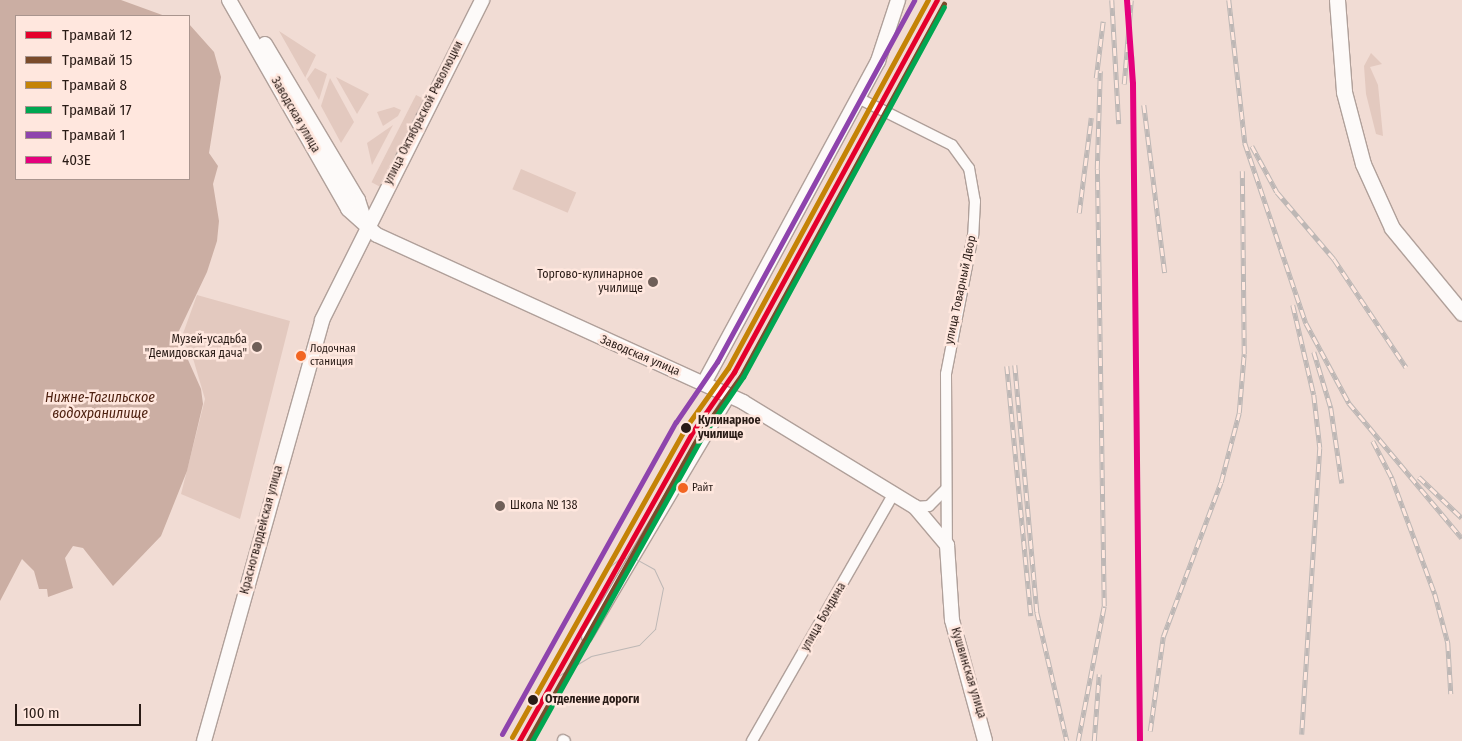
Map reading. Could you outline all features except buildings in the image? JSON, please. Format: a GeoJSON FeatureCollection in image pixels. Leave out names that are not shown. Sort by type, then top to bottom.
{"type":"FeatureCollection","features":[{"type":"Feature","properties":{"kind":"main road","name":"Заводская улица"},"geometry":{"type":"LineString","coordinates":[[229,0],[348,208],[366,226],[389,243],[730,396],[915,507],[947,545]]}},
{"type":"Feature","properties":{"kind":"main road","name":"Заводская улица"},"geometry":{"type":"LineString","coordinates":[[239,0],[358,200],[366,226]]}},
{"type":"Feature","properties":{"kind":"main road","name":"улица Октябрьской Революции"},"geometry":{"type":"LineString","coordinates":[[322,320],[366,226],[482,0]]}},
{"type":"Feature","properties":{"kind":"main road"},"geometry":{"type":"LineString","coordinates":[[704,383],[878,62],[898,0]]}},
{"type":"Feature","properties":{"kind":"main road"},"geometry":{"type":"LineString","coordinates":[[1337,0],[1344,92],[1363,164],[1392,228],[1462,313]]}},
{"type":"Feature","properties":{"kind":"main road","name":"Красногвардейская улица"},"geometry":{"type":"LineString","coordinates":[[204,741],[322,320]]}},
{"type":"Feature","properties":{"kind":"main road","name":"Кушвинская улица"},"geometry":{"type":"LineString","coordinates":[[947,545],[952,620],[985,741]]}},
{"type":"Feature","properties":{"kind":"street","name":"улица Товарный Двор"},"geometry":{"type":"LineString","coordinates":[[858,98],[952,145],[965,161],[975,201],[946,374],[947,545]]}},
{"type":"Feature","properties":{"kind":"street"},"geometry":{"type":"LineString","coordinates":[[587,637],[730,396]]}},
{"type":"Feature","properties":{"kind":"street"},"geometry":{"type":"LineString","coordinates":[[915,507],[929,506],[946,490]]}},
{"type":"Feature","properties":{"kind":"street","name":"улица Бондина"},"geometry":{"type":"LineString","coordinates":[[752,741],[894,493]]}},
{"type":"Feature","properties":{"kind":"shaded area"},"geometry":{"type":"Polygon","coordinates":[[[279,31],[316,55],[305,78],[305,77],[279,31]]]}},
{"type":"Feature","properties":{"kind":"shaded area"},"geometry":{"type":"Polygon","coordinates":[[[1371,53],[1382,64],[1370,67],[1378,85],[1383,136],[1376,134],[1366,94],[1364,66],[1371,53]]]}},
{"type":"Feature","properties":{"kind":"shaded area"},"geometry":{"type":"Polygon","coordinates":[[[315,68],[327,74],[319,100],[307,79],[315,68]]]}},
{"type":"Feature","properties":{"kind":"shaded area"},"geometry":{"type":"Polygon","coordinates":[[[336,77],[369,94],[357,114],[336,77]]]}},
{"type":"Feature","properties":{"kind":"shaded area"},"geometry":{"type":"Polygon","coordinates":[[[330,78],[354,122],[341,143],[321,106],[330,78]]]}},
{"type":"Feature","properties":{"kind":"shaded area"},"geometry":{"type":"Polygon","coordinates":[[[416,95],[424,99],[380,186],[372,182],[416,95]]]}},
{"type":"Feature","properties":{"kind":"shaded area"},"geometry":{"type":"Polygon","coordinates":[[[394,107],[401,110],[398,116],[383,126],[377,112],[394,107]]]}},
{"type":"Feature","properties":{"kind":"shaded area"},"geometry":{"type":"Polygon","coordinates":[[[393,125],[372,165],[367,143],[393,125]]]}},
{"type":"Feature","properties":{"kind":"shaded area"},"geometry":{"type":"Polygon","coordinates":[[[521,169],[576,192],[568,213],[512,189],[521,169]]]}},
{"type":"Feature","properties":{"kind":"shaded area"},"geometry":{"type":"Polygon","coordinates":[[[197,295],[290,321],[240,519],[181,494],[205,399],[192,355],[181,339],[197,295]]]}},
{"type":"Feature","properties":{"kind":"water","name":"Нижне-Тагильское водохранилище"},"geometry":{"type":"Polygon","coordinates":[[[0,0],[121,0],[162,15],[15,15],[15,180],[190,180],[190,25],[214,52],[221,77],[209,153],[218,166],[213,184],[219,221],[217,241],[207,272],[177,335],[201,389],[203,404],[187,471],[161,536],[113,586],[83,548],[73,546],[65,558],[73,588],[48,597],[47,589],[39,589],[34,571],[22,559],[0,601],[0,0]]]}},
{"type":"Feature","properties":{"kind":"tram line","name":"1"},"geometry":{"type":"LineString","coordinates":[[502,734],[676,422],[717,362],[914,0]]}},
{"type":"Feature","properties":{"kind":"tram line","name":"8"},"geometry":{"type":"LineString","coordinates":[[512,737],[686,427],[728,368],[928,0]]}},
{"type":"Feature","properties":{"kind":"tram line","name":"12"},"geometry":{"type":"LineString","coordinates":[[519,741],[693,431],[734,372],[937,0]]}},
{"type":"Feature","properties":{"kind":"tram line","name":"15"},"geometry":{"type":"LineString","coordinates":[[528,741],[699,435],[741,376],[944,4]]}},
{"type":"Feature","properties":{"kind":"tram line","name":"17"},"geometry":{"type":"LineString","coordinates":[[532,741],[702,437],[743,377],[944,7]]}},
{"type":"Feature","properties":{"kind":"tram line"},"geometry":{"type":"LineString","coordinates":[[553,679],[591,656],[639,645],[655,629],[663,588],[654,569],[632,557],[619,559],[608,568]]}},
{"type":"Feature","properties":{"kind":"railway"},"geometry":{"type":"LineString","coordinates":[[1112,0],[1119,124]]}},
{"type":"Feature","properties":{"kind":"railway"},"geometry":{"type":"LineString","coordinates":[[1124,84],[1131,0]]}},
{"type":"Feature","properties":{"kind":"railway"},"geometry":{"type":"LineString","coordinates":[[1229,0],[1245,143],[1306,323],[1349,403],[1462,538]]}},
{"type":"Feature","properties":{"kind":"railway"},"geometry":{"type":"LineString","coordinates":[[1096,78],[1103,21]]}},
{"type":"Feature","properties":{"kind":"railway"},"geometry":{"type":"LineString","coordinates":[[1132,56],[1133,84]]}},
{"type":"Feature","properties":{"kind":"railway"},"geometry":{"type":"LineString","coordinates":[[1078,741],[1104,606],[1097,169],[1100,71]]}},
{"type":"Feature","properties":{"kind":"railway"},"geometry":{"type":"LineString","coordinates":[[1144,105],[1165,273]]}},
{"type":"Feature","properties":{"kind":"railway"},"geometry":{"type":"LineString","coordinates":[[1079,213],[1091,118]]}},
{"type":"Feature","properties":{"kind":"railway"},"geometry":{"type":"LineString","coordinates":[[1252,146],[1277,192],[1334,259],[1406,367]]}},
{"type":"Feature","properties":{"kind":"railway"},"geometry":{"type":"LineString","coordinates":[[1150,731],[1163,637],[1221,482],[1239,413],[1244,354],[1242,171]]}},
{"type":"Feature","properties":{"kind":"railway"},"geometry":{"type":"LineString","coordinates":[[1293,305],[1314,395],[1320,448],[1302,734]]}},
{"type":"Feature","properties":{"kind":"railway"},"geometry":{"type":"LineString","coordinates":[[1314,352],[1331,408],[1342,483]]}},
{"type":"Feature","properties":{"kind":"railway"},"geometry":{"type":"LineString","coordinates":[[1015,365],[1037,612],[1067,741]]}},
{"type":"Feature","properties":{"kind":"railway"},"geometry":{"type":"LineString","coordinates":[[1007,366],[1031,616]]}},
{"type":"Feature","properties":{"kind":"railway"},"geometry":{"type":"LineString","coordinates":[[1373,441],[1392,478],[1435,594],[1448,643],[1451,694]]}},
{"type":"Feature","properties":{"kind":"railway"},"geometry":{"type":"LineString","coordinates":[[1419,477],[1462,518]]}},
{"type":"Feature","properties":{"kind":"railway"},"geometry":{"type":"LineString","coordinates":[[1094,741],[1099,674]]}},
{"type":"Feature","properties":{"kind":"transit line","name":"403Е"},"geometry":{"type":"LineString","coordinates":[[1127,0],[1133,84],[1140,741]]}},
{"type":"Feature","properties":{"kind":"place","name":"Торгово-кулинарное училище"},"geometry":{"type":"Point","coordinates":[653,282]}},
{"type":"Feature","properties":{"kind":"place","name":"Музей-усадьба \"Демидовская дача\""},"geometry":{"type":"Point","coordinates":[257,347]}},
{"type":"Feature","properties":{"kind":"place","name":"Лодочная станиция"},"geometry":{"type":"Point","coordinates":[301,356]}},
{"type":"Feature","properties":{"kind":"place","name":"Кулинарное училище"},"geometry":{"type":"Point","coordinates":[686,428]}},
{"type":"Feature","properties":{"kind":"place","name":"Райт"},"geometry":{"type":"Point","coordinates":[683,488]}},
{"type":"Feature","properties":{"kind":"place","name":"Школа № 138"},"geometry":{"type":"Point","coordinates":[500,506]}},
{"type":"Feature","properties":{"kind":"place","name":"Отделение дороги"},"geometry":{"type":"Point","coordinates":[533,700]}}]}
